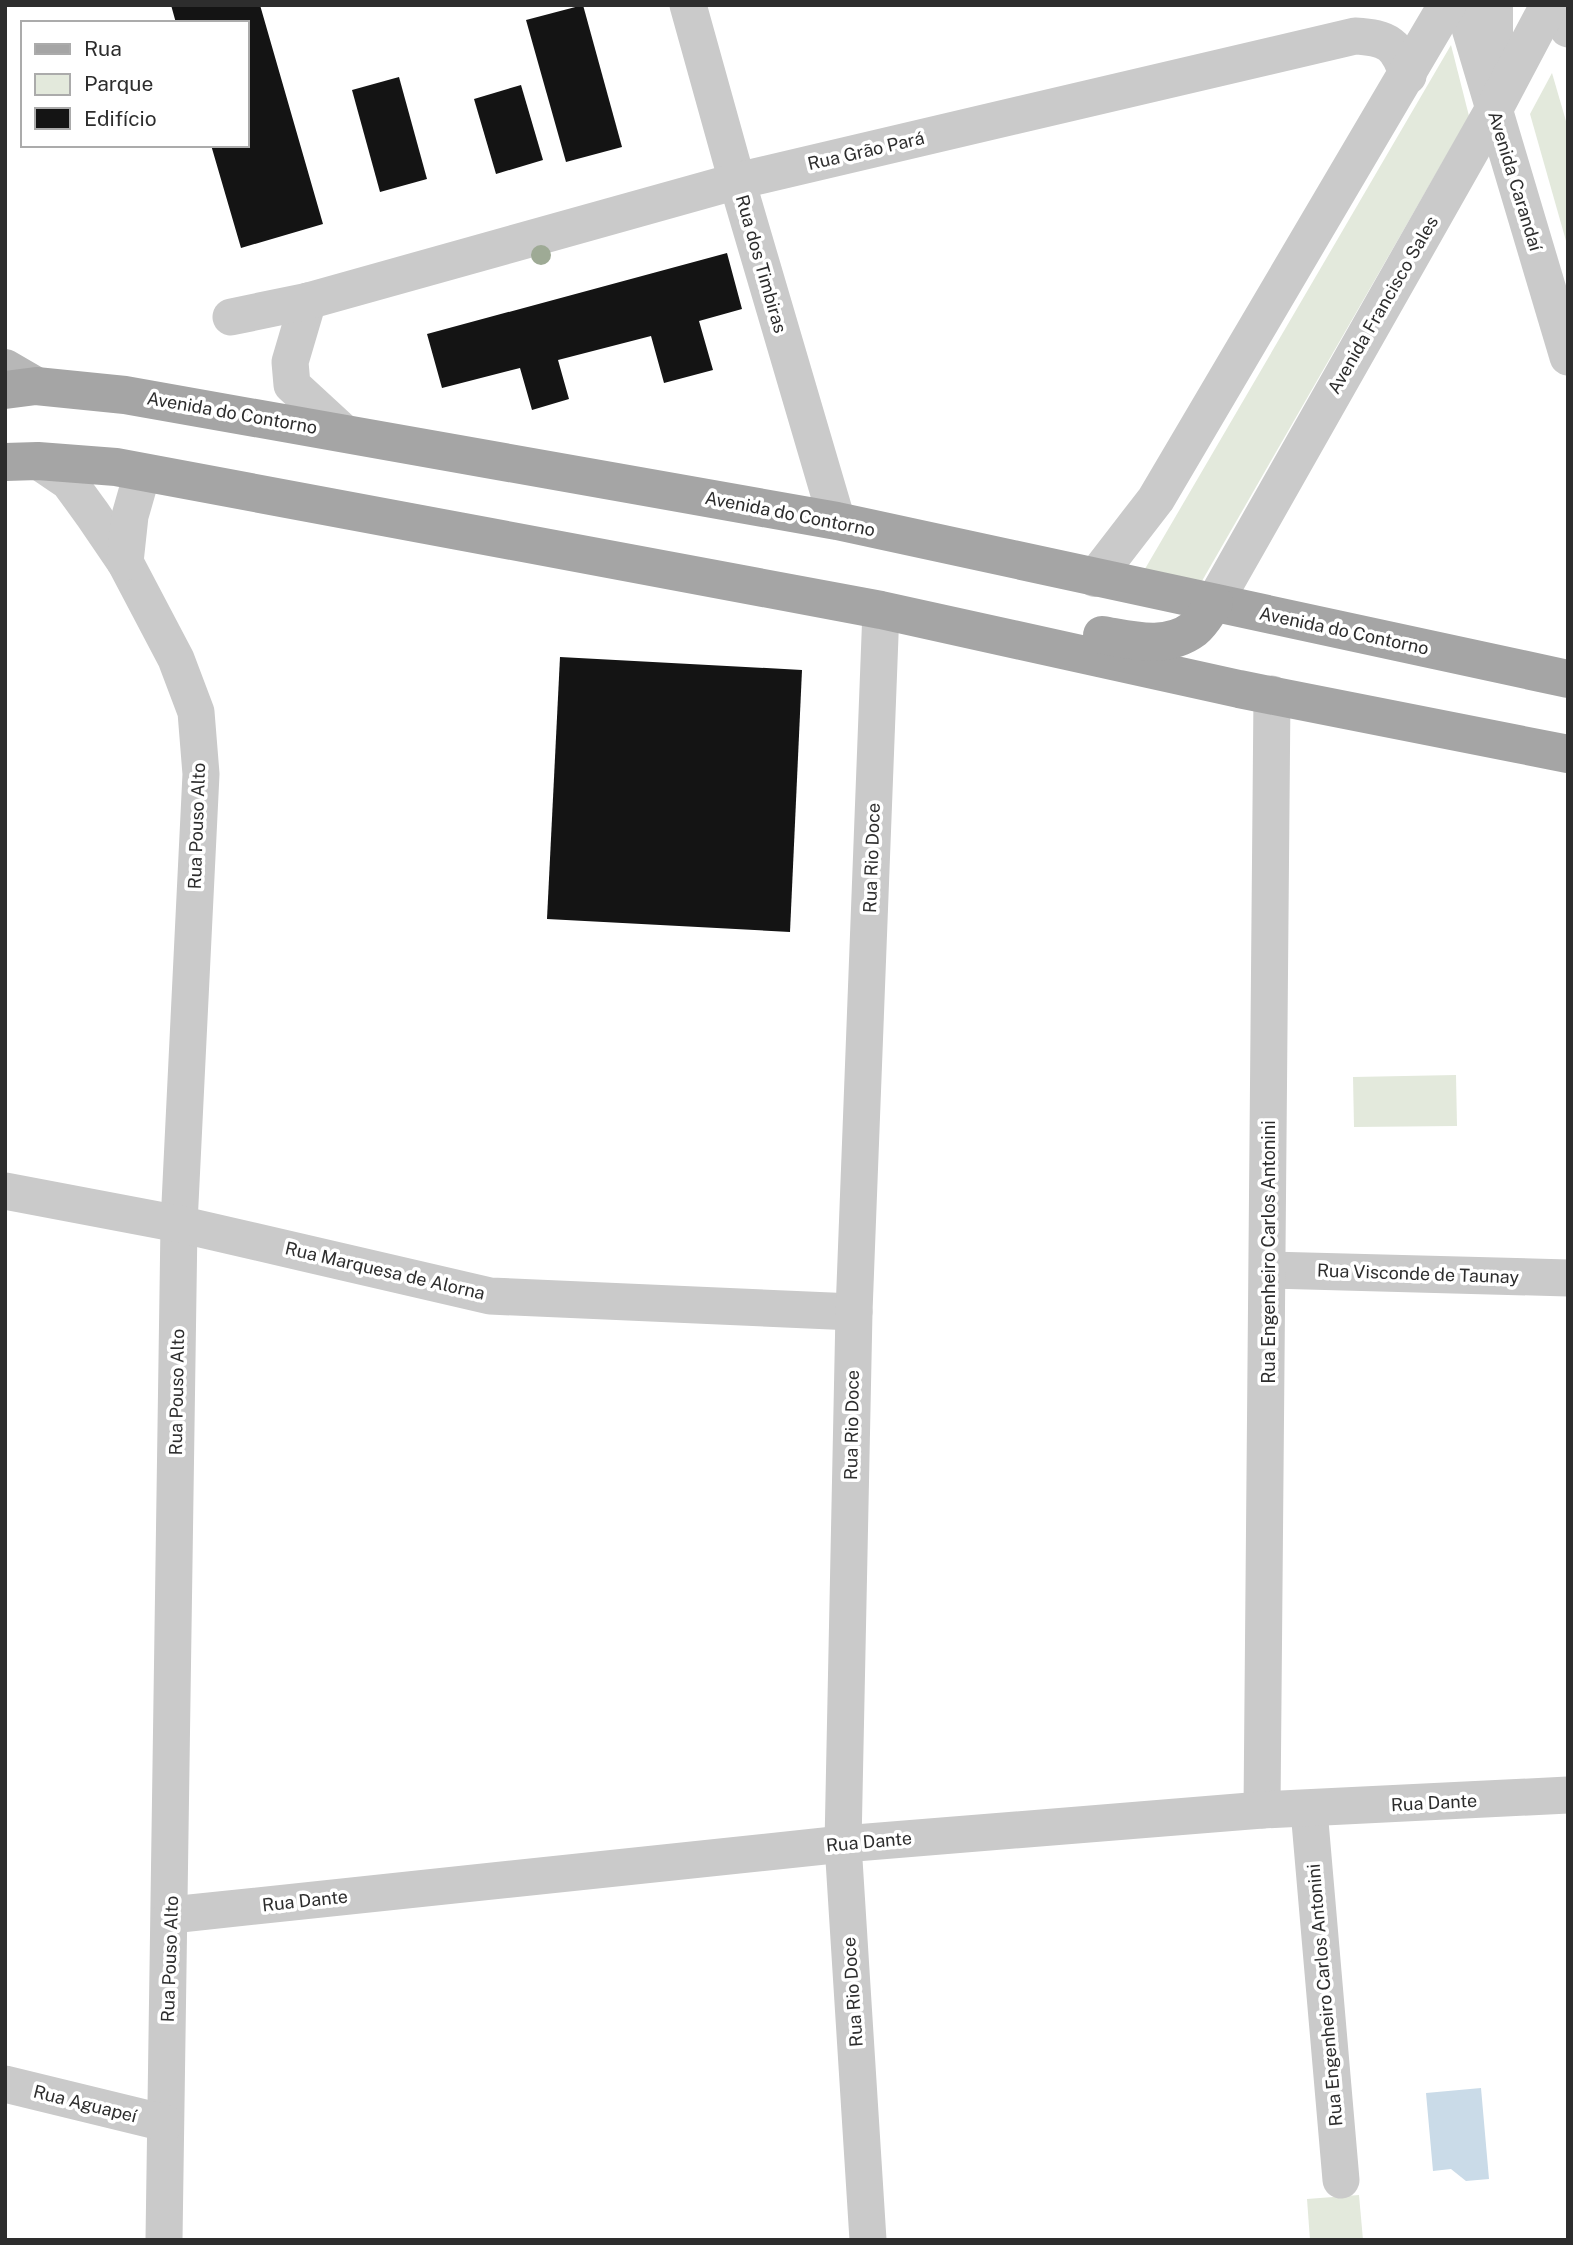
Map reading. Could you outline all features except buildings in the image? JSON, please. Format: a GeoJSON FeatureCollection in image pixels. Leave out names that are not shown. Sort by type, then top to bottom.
{"type":"FeatureCollection","features":[{"type":"Feature","properties":{"kind":"main road","name":"Avenida do Contorno"},"geometry":{"type":"LineString","coordinates":[[15,381],[343,432],[837,521],[1568,679]]}},
{"type":"Feature","properties":{"kind":"main road"},"geometry":{"type":"LineString","coordinates":[[22,461],[116,467],[142,474],[881,610],[1272,695],[1568,754]]}},
{"type":"Feature","properties":{"kind":"main road"},"geometry":{"type":"LineString","coordinates":[[923,619],[1020,620],[1149,643],[1174,639],[1195,629],[1214,603]]}},
{"type":"Feature","properties":{"kind":"street","name":"Rua dos Timbiras"},"geometry":{"type":"LineString","coordinates":[[688,5],[837,521]]}},
{"type":"Feature","properties":{"kind":"street"},"geometry":{"type":"LineString","coordinates":[[1095,578],[1156,499],[1408,76],[1447,5]]}},
{"type":"Feature","properties":{"kind":"street","name":"Avenida Carandaí"},"geometry":{"type":"LineString","coordinates":[[1463,5],[1568,357]]}},
{"type":"Feature","properties":{"kind":"street"},"geometry":{"type":"LineString","coordinates":[[1494,5],[1494,109]]}},
{"type":"Feature","properties":{"kind":"street","name":"Avenida Francisco Sales"},"geometry":{"type":"LineString","coordinates":[[1214,603],[1494,109],[1549,5]]}},
{"type":"Feature","properties":{"kind":"street"},"geometry":{"type":"LineString","coordinates":[[1562,5],[1568,29]]}},
{"type":"Feature","properties":{"kind":"street","name":"Rua Grão Pará"},"geometry":{"type":"LineString","coordinates":[[231,317],[308,301],[737,181],[1356,36],[1377,37],[1392,45],[1408,76]]}},
{"type":"Feature","properties":{"kind":"street"},"geometry":{"type":"LineString","coordinates":[[308,301],[290,362],[292,385],[343,432]]}},
{"type":"Feature","properties":{"kind":"street","name":"Rua Pouso Alto"},"geometry":{"type":"LineString","coordinates":[[22,461],[69,482],[125,562],[176,659],[196,712],[201,774],[179,1224],[171,1915],[164,2240]]}},
{"type":"Feature","properties":{"kind":"street"},"geometry":{"type":"LineString","coordinates":[[125,562],[130,516],[142,474]]}},
{"type":"Feature","properties":{"kind":"street","name":"Rua Rio Doce"},"geometry":{"type":"LineString","coordinates":[[868,2240],[844,1844],[854,1312],[881,610]]}},
{"type":"Feature","properties":{"kind":"street","name":"Rua Engenheiro Carlos Antonini"},"geometry":{"type":"LineString","coordinates":[[1262,1810],[1269,1270],[1272,695]]}},
{"type":"Feature","properties":{"kind":"street","name":"Rua Marquesa de Alorna"},"geometry":{"type":"LineString","coordinates":[[5,1191],[179,1224],[490,1296],[854,1312]]}},
{"type":"Feature","properties":{"kind":"street","name":"Rua Visconde de Taunay"},"geometry":{"type":"LineString","coordinates":[[1269,1270],[1568,1279]]}},
{"type":"Feature","properties":{"kind":"street","name":"Rua Dante"},"geometry":{"type":"LineString","coordinates":[[171,1915],[844,1844],[1262,1810],[1309,1810],[1568,1795]]}},
{"type":"Feature","properties":{"kind":"street","name":"Rua Engenheiro Carlos Antonini"},"geometry":{"type":"LineString","coordinates":[[1309,1810],[1341,2179]]}},
{"type":"Feature","properties":{"kind":"street","name":"Rua Aguapeí"},"geometry":{"type":"LineString","coordinates":[[5,2084],[165,2123]]}},
{"type":"Feature","properties":{"kind":"green space"},"geometry":{"type":"Polygon","coordinates":[[[1451,45],[1469,116],[1202,581],[1142,574],[1451,45]]]}},
{"type":"Feature","properties":{"kind":"green space"},"geometry":{"type":"Polygon","coordinates":[[[1552,73],[1568,128],[1568,248],[1530,114],[1552,73]]]}},
{"type":"Feature","properties":{"kind":"green space"},"geometry":{"type":"Polygon","coordinates":[[[1456,1075],[1457,1126],[1354,1127],[1353,1077],[1456,1075]]]}},
{"type":"Feature","properties":{"kind":"green space"},"geometry":{"type":"Polygon","coordinates":[[[1359,2195],[1363,2240],[1310,2240],[1307,2199],[1359,2195]]]}},
{"type":"Feature","properties":{"kind":"water"},"geometry":{"type":"Polygon","coordinates":[[[1481,2088],[1489,2179],[1466,2181],[1451,2169],[1433,2171],[1426,2093],[1481,2088]]]}}]}
